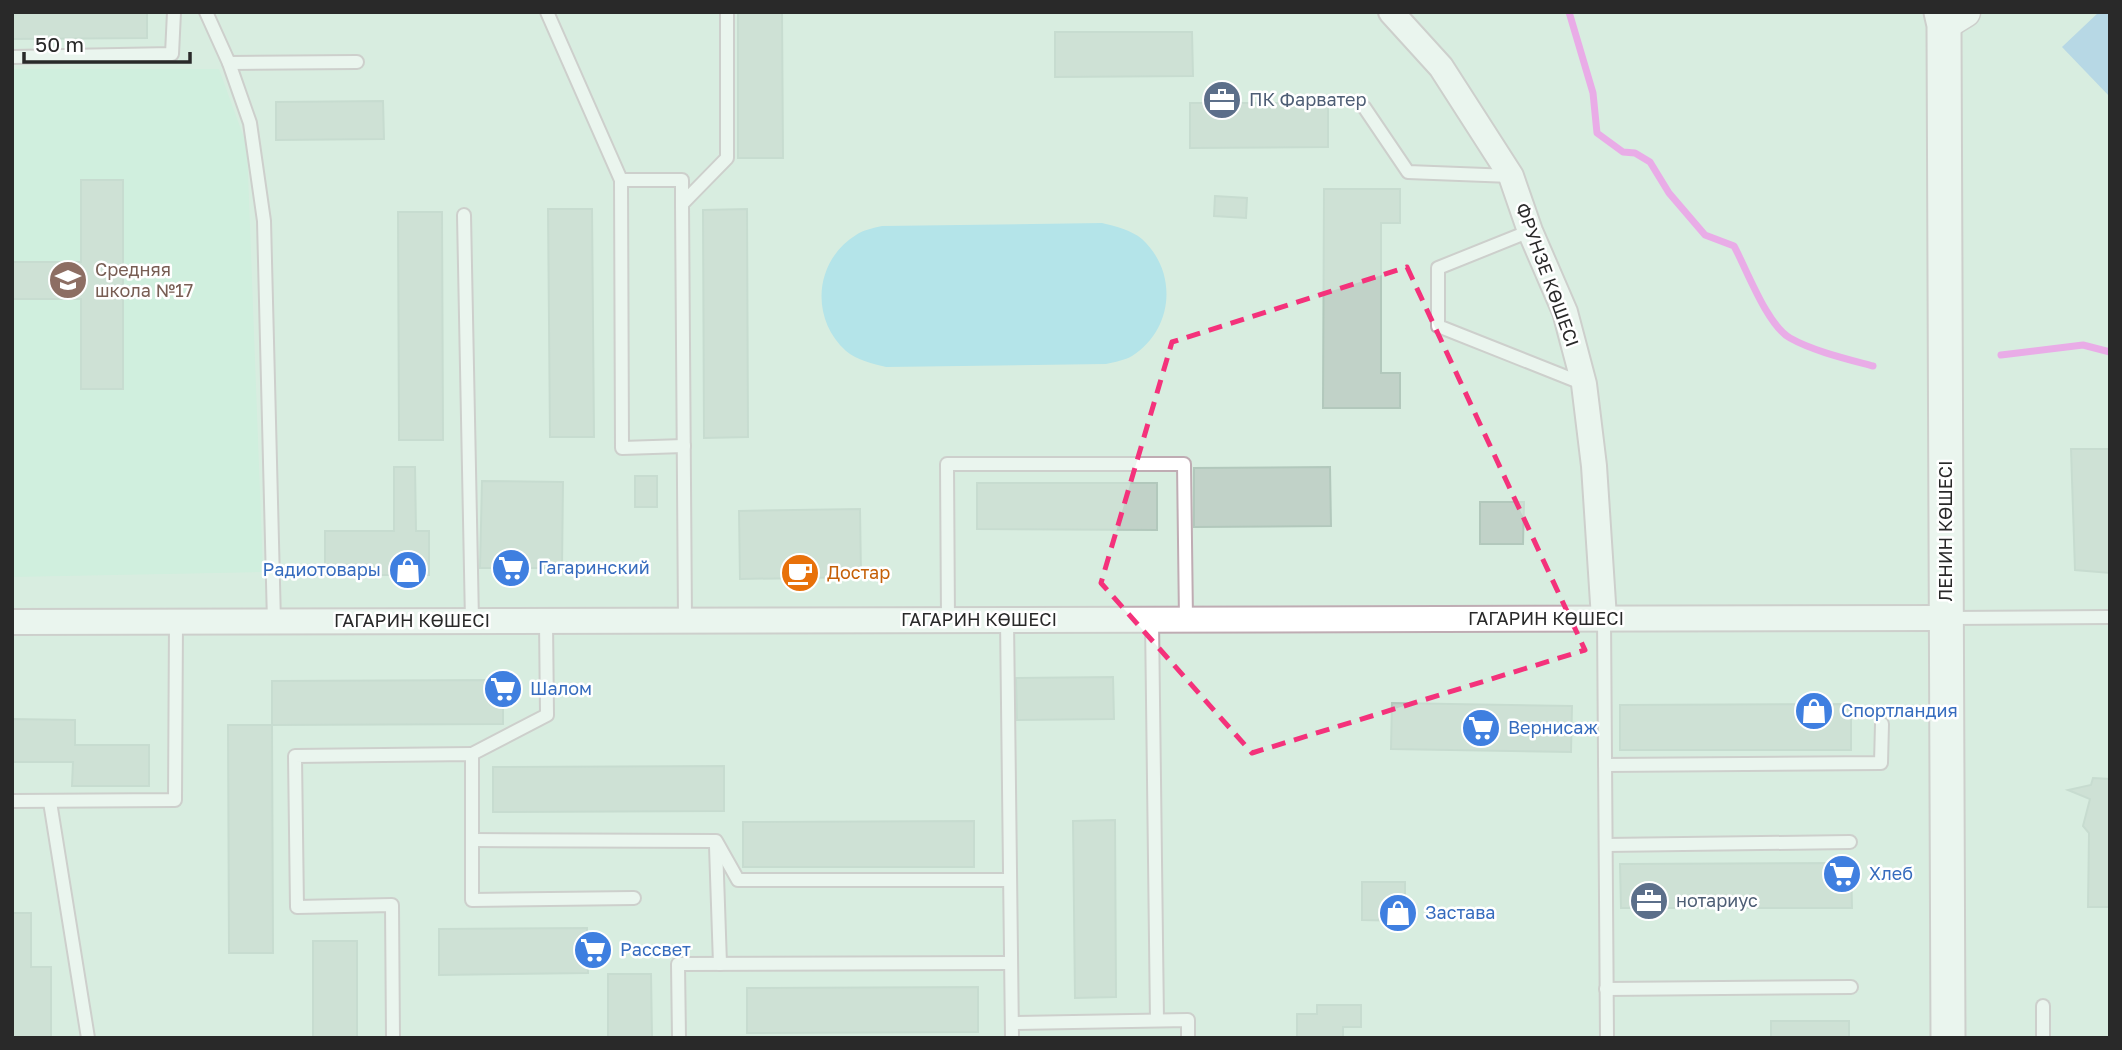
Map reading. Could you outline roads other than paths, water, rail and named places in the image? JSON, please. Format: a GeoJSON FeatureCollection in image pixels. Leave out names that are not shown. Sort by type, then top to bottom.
{"type":"FeatureCollection","features":[{"type":"Feature","properties":{"kind":"main road","name":"ЛЕНИН КӨШЕСІ"},"geometry":{"type":"LineString","coordinates":[[1946,14],[1948,1038]]}},
{"type":"Feature","properties":{"kind":"street","name":"ФРУНЗЕ КӨШЕСІ"},"geometry":{"type":"LineString","coordinates":[[1391,12],[1441,67],[1511,176],[1530,231],[1565,312],[1584,384],[1594,466],[1604,618]]}},
{"type":"Feature","properties":{"kind":"street","name":"ГАГАРИН КӨШЕСІ"},"geometry":{"type":"LineString","coordinates":[[12,622],[1946,618]]}},
{"type":"Feature","properties":{"kind":"lane"},"geometry":{"type":"LineString","coordinates":[[12,57],[172,54],[174,12]]}},
{"type":"Feature","properties":{"kind":"lane"},"geometry":{"type":"LineString","coordinates":[[206,12],[229,63],[250,123],[264,221],[274,622]]}},
{"type":"Feature","properties":{"kind":"lane"},"geometry":{"type":"LineString","coordinates":[[547,12],[621,180],[622,448],[684,446]]}},
{"type":"Feature","properties":{"kind":"lane"},"geometry":{"type":"LineString","coordinates":[[682,204],[727,158],[727,12]]}},
{"type":"Feature","properties":{"kind":"lane"},"geometry":{"type":"LineString","coordinates":[[229,63],[357,62]]}},
{"type":"Feature","properties":{"kind":"lane"},"geometry":{"type":"LineString","coordinates":[[1364,107],[1408,172],[1511,176]]}},
{"type":"Feature","properties":{"kind":"lane"},"geometry":{"type":"LineString","coordinates":[[621,180],[681,180],[685,621]]}},
{"type":"Feature","properties":{"kind":"lane"},"geometry":{"type":"LineString","coordinates":[[464,215],[472,621]]}},
{"type":"Feature","properties":{"kind":"lane"},"geometry":{"type":"LineString","coordinates":[[1530,231],[1437,268],[1438,326],[1584,384]]}},
{"type":"Feature","properties":{"kind":"lane"},"geometry":{"type":"LineString","coordinates":[[948,620],[947,464],[1184,464],[1186,620]]}},
{"type":"Feature","properties":{"kind":"lane"},"geometry":{"type":"LineString","coordinates":[[1946,618],[2110,617]]}},
{"type":"Feature","properties":{"kind":"lane"},"geometry":{"type":"LineString","coordinates":[[1604,618],[1607,1038]]}},
{"type":"Feature","properties":{"kind":"lane"},"geometry":{"type":"LineString","coordinates":[[1007,620],[1012,1038]]}},
{"type":"Feature","properties":{"kind":"lane"},"geometry":{"type":"LineString","coordinates":[[1152,620],[1157,1020]]}},
{"type":"Feature","properties":{"kind":"lane"},"geometry":{"type":"LineString","coordinates":[[393,1038],[392,905],[297,906],[295,756],[472,754],[547,715],[546,621]]}},
{"type":"Feature","properties":{"kind":"lane"},"geometry":{"type":"LineString","coordinates":[[12,801],[175,800],[176,622]]}},
{"type":"Feature","properties":{"kind":"lane"},"geometry":{"type":"LineString","coordinates":[[1605,765],[1881,763],[1882,724]]}},
{"type":"Feature","properties":{"kind":"lane"},"geometry":{"type":"LineString","coordinates":[[472,754],[472,900],[634,898]]}},
{"type":"Feature","properties":{"kind":"lane"},"geometry":{"type":"LineString","coordinates":[[50,802],[88,1038]]}},
{"type":"Feature","properties":{"kind":"lane"},"geometry":{"type":"LineString","coordinates":[[472,840],[716,841]]}},
{"type":"Feature","properties":{"kind":"lane"},"geometry":{"type":"LineString","coordinates":[[716,841],[738,880],[1009,880]]}},
{"type":"Feature","properties":{"kind":"lane"},"geometry":{"type":"LineString","coordinates":[[716,841],[720,964]]}},
{"type":"Feature","properties":{"kind":"lane"},"geometry":{"type":"LineString","coordinates":[[1606,845],[1850,842]]}},
{"type":"Feature","properties":{"kind":"lane"},"geometry":{"type":"LineString","coordinates":[[679,1038],[678,964],[1010,963]]}},
{"type":"Feature","properties":{"kind":"lane"},"geometry":{"type":"LineString","coordinates":[[1606,989],[1851,987]]}},
{"type":"Feature","properties":{"kind":"lane"},"geometry":{"type":"LineString","coordinates":[[2043,1006],[2043,1038]]}},
{"type":"Feature","properties":{"kind":"lane"},"geometry":{"type":"LineString","coordinates":[[1012,1023],[1188,1020],[1188,1038]]}},
{"type":"Feature","properties":{"kind":"waterway"},"geometry":{"type":"LineString","coordinates":[[1569,12],[1593,93],[1597,133],[1623,152],[1635,153],[1650,162],[1669,193],[1705,235],[1734,246],[1773,322],[1790,338],[1809,347],[1873,366]]}},
{"type":"Feature","properties":{"kind":"waterway"},"geometry":{"type":"LineString","coordinates":[[2001,355],[2083,345],[2110,352]]}},
{"type":"Feature","properties":{"kind":"place","name":"ПК Фарватер"},"geometry":{"type":"Point","coordinates":[1222,100]}},
{"type":"Feature","properties":{"kind":"place","name":"Средняя школа №17"},"geometry":{"type":"Point","coordinates":[68,280]}},
{"type":"Feature","properties":{"kind":"place","name":"Гагаринский"},"geometry":{"type":"Point","coordinates":[511,568]}},
{"type":"Feature","properties":{"kind":"place","name":"Радиотовары"},"geometry":{"type":"Point","coordinates":[408,570]}},
{"type":"Feature","properties":{"kind":"place","name":"Достар"},"geometry":{"type":"Point","coordinates":[800,573]}},
{"type":"Feature","properties":{"kind":"place","name":"Шалом"},"geometry":{"type":"Point","coordinates":[503,689]}},
{"type":"Feature","properties":{"kind":"place","name":"Спортландия"},"geometry":{"type":"Point","coordinates":[1814,711]}},
{"type":"Feature","properties":{"kind":"place","name":"Вернисаж"},"geometry":{"type":"Point","coordinates":[1481,728]}},
{"type":"Feature","properties":{"kind":"place","name":"Хлеб"},"geometry":{"type":"Point","coordinates":[1842,874]}},
{"type":"Feature","properties":{"kind":"place","name":"нотариус"},"geometry":{"type":"Point","coordinates":[1649,901]}},
{"type":"Feature","properties":{"kind":"place","name":"Застава"},"geometry":{"type":"Point","coordinates":[1398,913]}},
{"type":"Feature","properties":{"kind":"place","name":"Рассвет"},"geometry":{"type":"Point","coordinates":[593,950]}}]}
